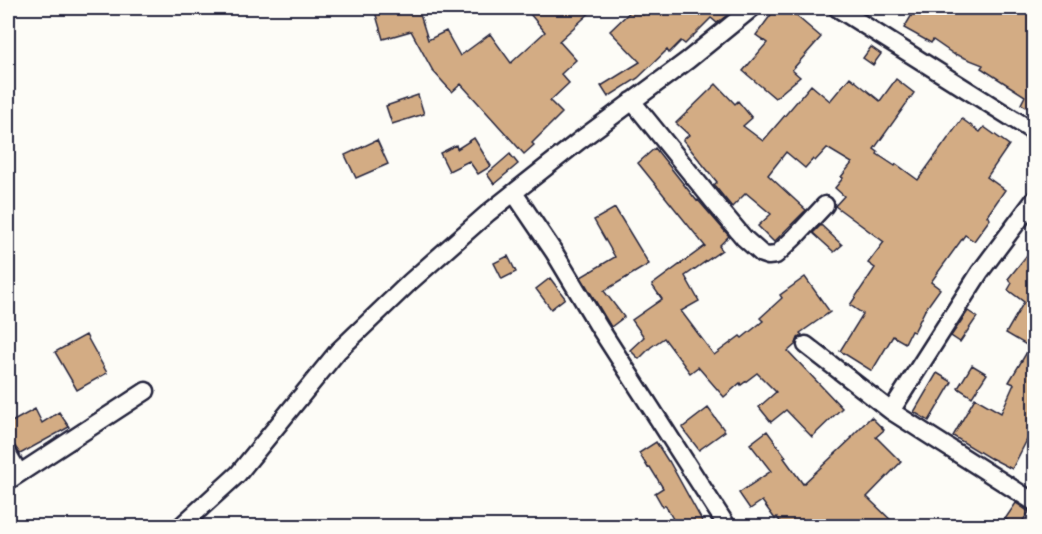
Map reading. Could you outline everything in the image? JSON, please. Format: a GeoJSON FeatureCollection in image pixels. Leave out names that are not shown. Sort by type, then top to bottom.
{"type":"FeatureCollection","features":[{"type":"Feature","properties":{"kind":"street"},"geometry":{"type":"LineString","coordinates":[[185,523],[238,474],[338,351],[410,282],[488,213],[579,141],[688,60],[752,8]]}},
{"type":"Feature","properties":{"kind":"street"},"geometry":{"type":"LineString","coordinates":[[837,8],[1035,132]]}},
{"type":"Feature","properties":{"kind":"street"},"geometry":{"type":"LineString","coordinates":[[632,101],[744,238],[762,254],[776,255],[825,205]]}},
{"type":"Feature","properties":{"kind":"street"},"geometry":{"type":"LineString","coordinates":[[514,193],[728,526]]}},
{"type":"Feature","properties":{"kind":"street"},"geometry":{"type":"LineString","coordinates":[[891,411],[980,272],[1035,200]]}},
{"type":"Feature","properties":{"kind":"street"},"geometry":{"type":"LineString","coordinates":[[806,345],[891,411],[1035,502]]}},
{"type":"Feature","properties":{"kind":"street"},"geometry":{"type":"LineString","coordinates":[[8,454],[13,477],[146,391]]}},
{"type":"Feature","properties":{"kind":"building"},"geometry":{"type":"Polygon","coordinates":[[[374,8],[418,8],[428,40],[446,31],[460,56],[490,34],[511,63],[545,32],[525,8],[595,8],[559,41],[576,60],[561,74],[569,83],[550,101],[562,113],[524,154],[461,84],[452,92],[433,71],[411,31],[383,39],[374,8]]]}},
{"type":"Feature","properties":{"kind":"building"},"geometry":{"type":"Polygon","coordinates":[[[634,8],[643,15],[651,8],[736,8],[717,23],[711,18],[685,44],[681,41],[669,53],[667,50],[638,78],[608,97],[601,86],[640,62],[610,31],[634,8]]]}},
{"type":"Feature","properties":{"kind":"building"},"geometry":{"type":"Polygon","coordinates":[[[776,8],[787,8],[821,37],[792,70],[800,77],[775,98],[743,71],[767,43],[756,35],[776,8]]]}},
{"type":"Feature","properties":{"kind":"building"},"geometry":{"type":"Polygon","coordinates":[[[916,8],[1035,8],[1035,112],[1021,104],[1025,96],[981,68],[983,65],[955,55],[933,40],[931,43],[904,28],[916,8]]]}},
{"type":"Feature","properties":{"kind":"building"},"geometry":{"type":"Polygon","coordinates":[[[871,47],[881,54],[873,65],[863,58],[871,47]]]}},
{"type":"Feature","properties":{"kind":"building"},"geometry":{"type":"Polygon","coordinates":[[[850,77],[880,101],[896,79],[914,93],[874,149],[878,152],[877,154],[918,180],[962,119],[980,132],[984,127],[1009,145],[987,177],[1005,190],[987,216],[990,219],[974,241],[965,235],[931,282],[940,289],[925,310],[914,332],[911,331],[905,343],[893,336],[872,371],[840,351],[863,314],[850,305],[875,268],[868,263],[884,242],[835,206],[844,196],[835,188],[852,163],[827,148],[805,168],[786,152],[768,175],[806,210],[774,242],[758,226],[771,214],[746,193],[732,207],[714,185],[717,182],[683,140],[689,135],[676,123],[716,84],[735,104],[738,101],[752,118],[743,126],[763,141],[811,85],[830,101],[850,77]]]}},
{"type":"Feature","properties":{"kind":"building"},"geometry":{"type":"Polygon","coordinates":[[[418,95],[424,114],[392,124],[386,106],[418,95]]]}},
{"type":"Feature","properties":{"kind":"building"},"geometry":{"type":"Polygon","coordinates":[[[474,138],[491,166],[478,174],[469,161],[449,171],[440,153],[456,145],[457,149],[474,138]]]}},
{"type":"Feature","properties":{"kind":"building"},"geometry":{"type":"Polygon","coordinates":[[[377,140],[388,164],[356,178],[345,155],[377,140]]]}},
{"type":"Feature","properties":{"kind":"building"},"geometry":{"type":"Polygon","coordinates":[[[655,148],[697,201],[729,236],[719,246],[722,250],[685,276],[699,301],[681,311],[714,355],[740,336],[742,338],[763,321],[760,318],[782,298],[780,295],[805,277],[830,312],[800,333],[802,335],[796,344],[788,351],[842,408],[812,437],[786,410],[771,422],[759,407],[776,392],[757,373],[741,385],[740,383],[724,397],[698,367],[690,373],[664,338],[639,359],[630,350],[644,337],[632,320],[662,299],[652,285],[705,246],[638,163],[655,148]]]}},
{"type":"Feature","properties":{"kind":"building"},"geometry":{"type":"Polygon","coordinates":[[[510,154],[518,164],[494,184],[487,174],[510,154]]]}},
{"type":"Feature","properties":{"kind":"building"},"geometry":{"type":"Polygon","coordinates":[[[615,208],[649,264],[604,291],[624,317],[611,327],[581,277],[615,257],[594,220],[615,208]]]}},
{"type":"Feature","properties":{"kind":"building"},"geometry":{"type":"Polygon","coordinates":[[[821,225],[842,245],[834,252],[813,233],[821,225]]]}},
{"type":"Feature","properties":{"kind":"building"},"geometry":{"type":"Polygon","coordinates":[[[1035,245],[1035,437],[1030,434],[1012,469],[953,436],[975,398],[1001,413],[1014,384],[1009,382],[1030,347],[1006,333],[1024,302],[1008,290],[1012,283],[1008,279],[1035,245]]]}},
{"type":"Feature","properties":{"kind":"building"},"geometry":{"type":"Polygon","coordinates":[[[508,256],[516,272],[502,279],[494,263],[508,256]]]}},
{"type":"Feature","properties":{"kind":"building"},"geometry":{"type":"Polygon","coordinates":[[[550,278],[565,298],[551,309],[536,289],[550,278]]]}},
{"type":"Feature","properties":{"kind":"building"},"geometry":{"type":"Polygon","coordinates":[[[968,311],[977,317],[960,342],[951,336],[968,311]]]}},
{"type":"Feature","properties":{"kind":"building"},"geometry":{"type":"Polygon","coordinates":[[[86,335],[107,373],[77,390],[55,352],[86,335]]]}},
{"type":"Feature","properties":{"kind":"building"},"geometry":{"type":"Polygon","coordinates":[[[972,365],[987,374],[972,397],[958,388],[972,365]]]}},
{"type":"Feature","properties":{"kind":"building"},"geometry":{"type":"Polygon","coordinates":[[[937,373],[952,382],[929,421],[914,412],[937,373]]]}},
{"type":"Feature","properties":{"kind":"building"},"geometry":{"type":"Polygon","coordinates":[[[708,408],[725,431],[699,450],[682,428],[708,408]]]}},
{"type":"Feature","properties":{"kind":"building"},"geometry":{"type":"Polygon","coordinates":[[[35,409],[42,423],[59,412],[69,427],[20,454],[14,445],[8,444],[8,424],[35,409]]]}},
{"type":"Feature","properties":{"kind":"building"},"geometry":{"type":"Polygon","coordinates":[[[871,417],[884,430],[876,437],[901,462],[867,497],[897,526],[783,526],[762,501],[750,509],[739,493],[771,471],[750,444],[767,431],[803,484],[871,417]]]}},
{"type":"Feature","properties":{"kind":"building"},"geometry":{"type":"Polygon","coordinates":[[[656,442],[705,526],[677,526],[665,505],[663,507],[655,493],[663,488],[639,453],[656,442]]]}},
{"type":"Feature","properties":{"kind":"building"},"geometry":{"type":"Polygon","coordinates":[[[1016,503],[1029,512],[1019,526],[1005,519],[1016,503]]]}}]}
